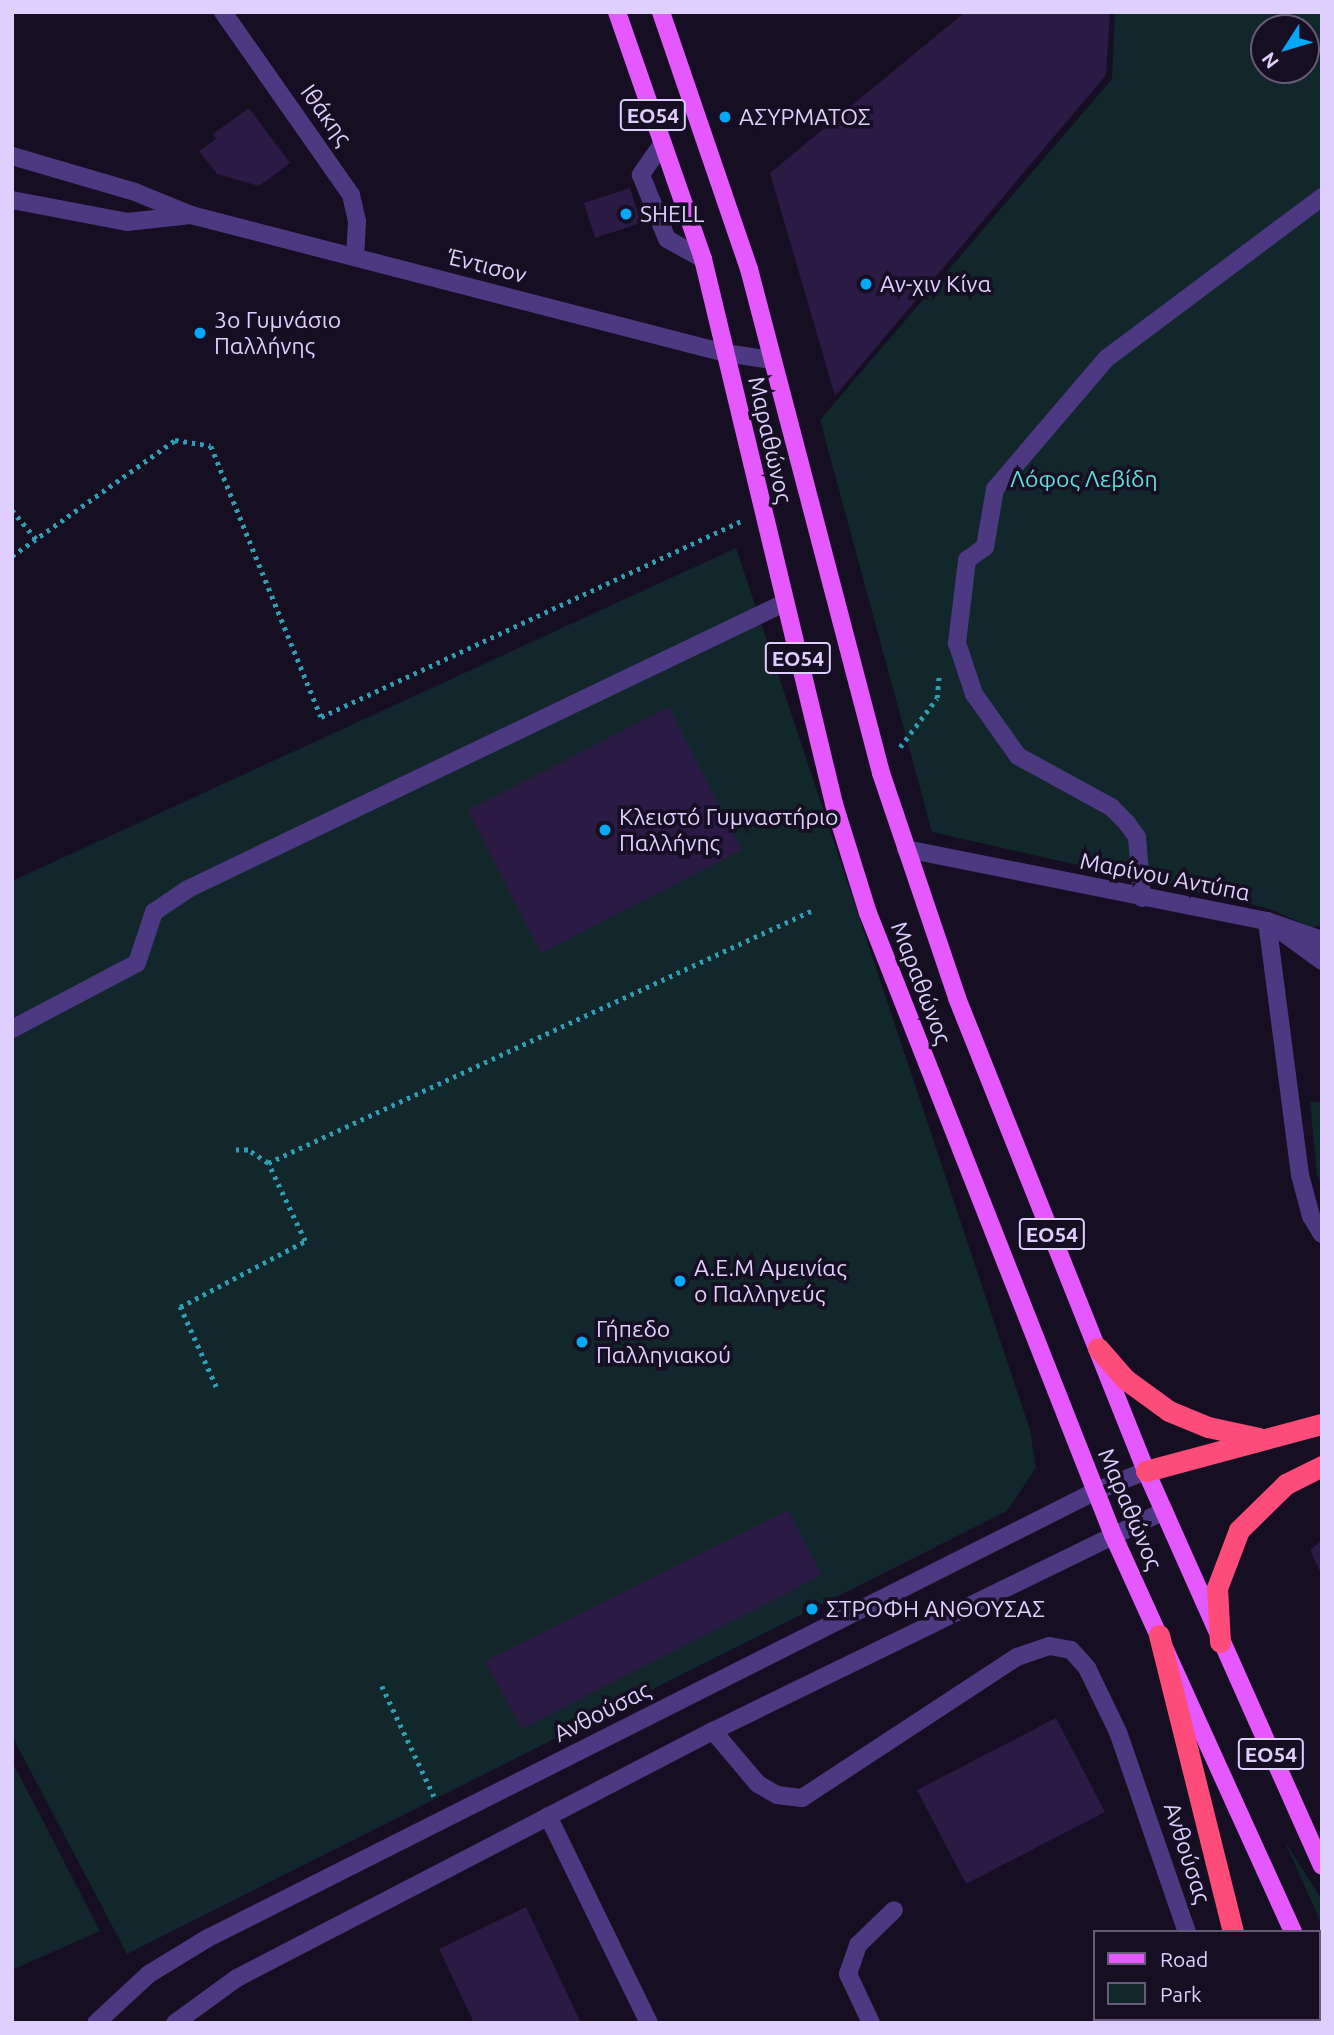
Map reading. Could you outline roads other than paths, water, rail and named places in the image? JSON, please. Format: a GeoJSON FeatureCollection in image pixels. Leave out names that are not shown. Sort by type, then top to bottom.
{"type":"FeatureCollection","features":[{"type":"Feature","properties":{"kind":"highway"},"geometry":{"type":"LineString","coordinates":[[1098,1348],[1125,1379],[1169,1411],[1208,1427],[1259,1438]]}},
{"type":"Feature","properties":{"kind":"highway"},"geometry":{"type":"LineString","coordinates":[[1146,1471],[1259,1438],[1322,1424]]}},
{"type":"Feature","properties":{"kind":"highway"},"geometry":{"type":"LineString","coordinates":[[1220,1642],[1217,1588],[1239,1530],[1286,1484],[1322,1466]]}},
{"type":"Feature","properties":{"kind":"highway"},"geometry":{"type":"LineString","coordinates":[[1159,1635],[1233,1930]]}},
{"type":"Feature","properties":{"kind":"main road","name":"Μαραθώνος"},"geometry":{"type":"LineString","coordinates":[[617,12],[703,259],[761,512],[834,804],[868,913],[1113,1535],[1292,1930]]}},
{"type":"Feature","properties":{"kind":"main road","name":"Μαραθώνος"},"geometry":{"type":"LineString","coordinates":[[662,12],[749,269],[881,773],[957,998],[1146,1471],[1322,1866]]}},
{"type":"Feature","properties":{"kind":"street","name":"Ιθάκης"},"geometry":{"type":"LineString","coordinates":[[223,12],[344,182],[355,208],[355,257]]}},
{"type":"Feature","properties":{"kind":"street"},"geometry":{"type":"LineString","coordinates":[[663,143],[641,175],[667,239],[703,259]]}},
{"type":"Feature","properties":{"kind":"street","name":"Έντισον"},"geometry":{"type":"LineString","coordinates":[[12,156],[135,192],[191,215],[724,353],[772,360]]}},
{"type":"Feature","properties":{"kind":"street"},"geometry":{"type":"LineString","coordinates":[[1142,898],[1137,837],[1127,823],[1111,807],[1032,766],[1008,746],[974,694],[957,643],[967,560],[985,547],[995,489],[1107,358],[1322,197]]}},
{"type":"Feature","properties":{"kind":"street","name":"Έντισον"},"geometry":{"type":"LineString","coordinates":[[12,200],[127,222],[191,215]]}},
{"type":"Feature","properties":{"kind":"street"},"geometry":{"type":"LineString","coordinates":[[12,1029],[137,963],[154,912],[188,889],[784,603]]}},
{"type":"Feature","properties":{"kind":"street","name":"Μαρίνου Αντύπα"},"geometry":{"type":"LineString","coordinates":[[906,849],[1267,921],[1300,1175],[1311,1216],[1322,1234]]}},
{"type":"Feature","properties":{"kind":"street"},"geometry":{"type":"LineString","coordinates":[[1267,921],[1322,940]]}},
{"type":"Feature","properties":{"kind":"street"},"geometry":{"type":"LineString","coordinates":[[1267,921],[1322,961]]}},
{"type":"Feature","properties":{"kind":"street","name":"Ανθούσας"},"geometry":{"type":"LineString","coordinates":[[96,2023],[149,1974],[191,1949],[1096,1491],[1146,1471]]}},
{"type":"Feature","properties":{"kind":"street"},"geometry":{"type":"LineString","coordinates":[[175,2023],[237,1978],[548,1816],[713,1731],[1164,1511]]}},
{"type":"Feature","properties":{"kind":"street","name":"Ανθούσας"},"geometry":{"type":"LineString","coordinates":[[713,1731],[758,1784],[777,1796],[802,1798],[1017,1657],[1049,1646],[1071,1650],[1087,1668],[1118,1732],[1186,1930]]}},
{"type":"Feature","properties":{"kind":"street"},"geometry":{"type":"LineString","coordinates":[[548,1816],[649,2023]]}},
{"type":"Feature","properties":{"kind":"street"},"geometry":{"type":"LineString","coordinates":[[872,2023],[848,1974],[858,1945],[894,1910]]}},
{"type":"Feature","properties":{"kind":"place","name":"ΑΣΥΡΜΑΤΟΣ"},"geometry":{"type":"Point","coordinates":[725,117]}},
{"type":"Feature","properties":{"kind":"place","name":"SHELL"},"geometry":{"type":"Point","coordinates":[626,214]}},
{"type":"Feature","properties":{"kind":"place","name":"Αν-χιν Κίνα"},"geometry":{"type":"Point","coordinates":[866,284]}},
{"type":"Feature","properties":{"kind":"place","name":"3ο Γυμνάσιο Παλλήνης"},"geometry":{"type":"Point","coordinates":[200,333]}},
{"type":"Feature","properties":{"kind":"place","name":"Κλειστό Γυμναστήριο Παλλήνης"},"geometry":{"type":"Point","coordinates":[605,830]}},
{"type":"Feature","properties":{"kind":"place","name":"Α.Ε.Μ Αμεινίας ο Παλληνεύς"},"geometry":{"type":"Point","coordinates":[680,1281]}},
{"type":"Feature","properties":{"kind":"place","name":"Γήπεδο Παλληνιακού"},"geometry":{"type":"Point","coordinates":[582,1342]}},
{"type":"Feature","properties":{"kind":"place","name":"ΣΤΡΟΦΗ ΑΝΘΟΥΣΑΣ"},"geometry":{"type":"Point","coordinates":[812,1609]}},
{"type":"Feature","properties":{"kind":"park label","name":"Λόφος Λεβίδη"},"geometry":{"type":"Point","coordinates":[1084,479]}}]}
